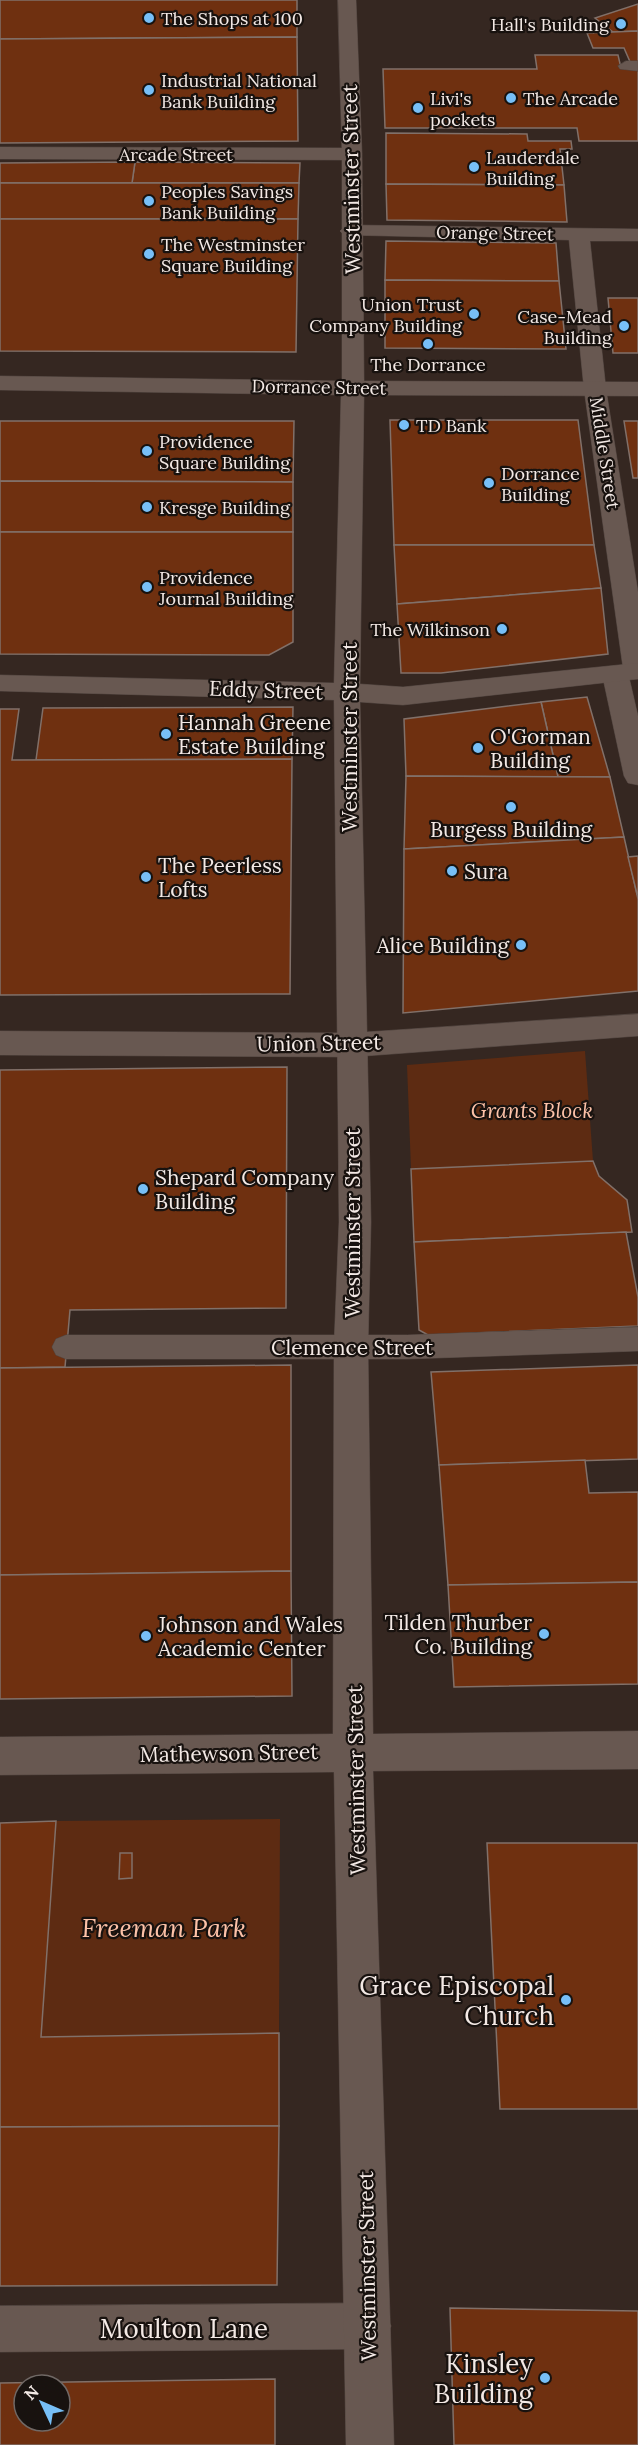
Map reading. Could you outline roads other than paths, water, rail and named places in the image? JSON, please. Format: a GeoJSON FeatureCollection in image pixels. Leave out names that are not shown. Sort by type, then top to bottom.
{"type":"FeatureCollection","features":[{"type":"Feature","properties":{"kind":"street","name":"Westminster Street"},"geometry":{"type":"LineString","coordinates":[[347,0],[352,154],[353,388],[347,692],[355,1222],[351,1346],[353,1751],[370,2445]]}},
{"type":"Feature","properties":{"kind":"street","name":"Arcade Street"},"geometry":{"type":"LineString","coordinates":[[0,153],[352,154]]}},
{"type":"Feature","properties":{"kind":"street","name":"Orange Street"},"geometry":{"type":"LineString","coordinates":[[351,231],[638,235]]}},
{"type":"Feature","properties":{"kind":"street","name":"Middle Street"},"geometry":{"type":"LineString","coordinates":[[579,234],[595,389],[630,672],[638,776]]}},
{"type":"Feature","properties":{"kind":"street","name":"Dorrance Street"},"geometry":{"type":"LineString","coordinates":[[0,382],[353,388],[638,389]]}},
{"type":"Feature","properties":{"kind":"street","name":"Eddy Street"},"geometry":{"type":"LineString","coordinates":[[0,683],[347,692],[403,696],[630,672]]}},
{"type":"Feature","properties":{"kind":"street","name":"Union Street"},"geometry":{"type":"LineString","coordinates":[[0,1043],[351,1045],[638,1025]]}},
{"type":"Feature","properties":{"kind":"street","name":"Mathewson Street"},"geometry":{"type":"LineString","coordinates":[[0,1756],[638,1750]]}},
{"type":"Feature","properties":{"kind":"street","name":"Moulton Lane"},"geometry":{"type":"LineString","coordinates":[[0,2329],[368,2326]]}},
{"type":"Feature","properties":{"kind":"lane","name":"Clemence Street"},"geometry":{"type":"LineString","coordinates":[[66,1347],[407,1347],[638,1339]]}},
{"type":"Feature","properties":{"kind":"place","name":"The Shops at 100"},"geometry":{"type":"Point","coordinates":[149,18]}},
{"type":"Feature","properties":{"kind":"place","name":"Hall's Building"},"geometry":{"type":"Point","coordinates":[621,24]}},
{"type":"Feature","properties":{"kind":"place","name":"Industrial National Bank Building"},"geometry":{"type":"Point","coordinates":[149,90]}},
{"type":"Feature","properties":{"kind":"place","name":"The Arcade"},"geometry":{"type":"Point","coordinates":[511,98]}},
{"type":"Feature","properties":{"kind":"place","name":"Livi's pockets"},"geometry":{"type":"Point","coordinates":[418,108]}},
{"type":"Feature","properties":{"kind":"place","name":"Lauderdale Building"},"geometry":{"type":"Point","coordinates":[474,167]}},
{"type":"Feature","properties":{"kind":"place","name":"Peoples Savings Bank Building"},"geometry":{"type":"Point","coordinates":[149,201]}},
{"type":"Feature","properties":{"kind":"place","name":"The Westminster Square Building"},"geometry":{"type":"Point","coordinates":[149,254]}},
{"type":"Feature","properties":{"kind":"place","name":"Union Trust Company Building"},"geometry":{"type":"Point","coordinates":[474,314]}},
{"type":"Feature","properties":{"kind":"place","name":"Case-Mead Building"},"geometry":{"type":"Point","coordinates":[624,326]}},
{"type":"Feature","properties":{"kind":"place","name":"The Dorrance"},"geometry":{"type":"Point","coordinates":[428,344]}},
{"type":"Feature","properties":{"kind":"place","name":"TD Bank"},"geometry":{"type":"Point","coordinates":[404,425]}},
{"type":"Feature","properties":{"kind":"place","name":"Providence Square Building"},"geometry":{"type":"Point","coordinates":[147,451]}},
{"type":"Feature","properties":{"kind":"place","name":"Dorrance Building"},"geometry":{"type":"Point","coordinates":[489,483]}},
{"type":"Feature","properties":{"kind":"place","name":"Kresge Building"},"geometry":{"type":"Point","coordinates":[147,507]}},
{"type":"Feature","properties":{"kind":"place","name":"Providence Journal Building"},"geometry":{"type":"Point","coordinates":[147,587]}},
{"type":"Feature","properties":{"kind":"place","name":"The Wilkinson"},"geometry":{"type":"Point","coordinates":[502,629]}},
{"type":"Feature","properties":{"kind":"place","name":"Hannah Greene Estate Building"},"geometry":{"type":"Point","coordinates":[166,734]}},
{"type":"Feature","properties":{"kind":"place","name":"O'Gorman Building"},"geometry":{"type":"Point","coordinates":[478,748]}},
{"type":"Feature","properties":{"kind":"place","name":"Burgess Building"},"geometry":{"type":"Point","coordinates":[511,807]}},
{"type":"Feature","properties":{"kind":"place","name":"Sura"},"geometry":{"type":"Point","coordinates":[452,871]}},
{"type":"Feature","properties":{"kind":"place","name":"The Peerless Lofts"},"geometry":{"type":"Point","coordinates":[146,877]}},
{"type":"Feature","properties":{"kind":"place","name":"Alice Building"},"geometry":{"type":"Point","coordinates":[521,945]}},
{"type":"Feature","properties":{"kind":"place","name":"Shepard Company Building"},"geometry":{"type":"Point","coordinates":[143,1189]}},
{"type":"Feature","properties":{"kind":"place","name":"Tilden Thurber Co. Building"},"geometry":{"type":"Point","coordinates":[544,1634]}},
{"type":"Feature","properties":{"kind":"place","name":"Johnson and Wales Academic Center"},"geometry":{"type":"Point","coordinates":[146,1636]}},
{"type":"Feature","properties":{"kind":"place","name":"Grace Episcopal Church"},"geometry":{"type":"Point","coordinates":[566,2000]}},
{"type":"Feature","properties":{"kind":"place","name":"Kinsley Building"},"geometry":{"type":"Point","coordinates":[545,2378]}},
{"type":"Feature","properties":{"kind":"park label","name":"Grants Block"},"geometry":{"type":"Point","coordinates":[532,1110]}},
{"type":"Feature","properties":{"kind":"park label","name":"Freeman Park"},"geometry":{"type":"Point","coordinates":[164,1927]}}]}
